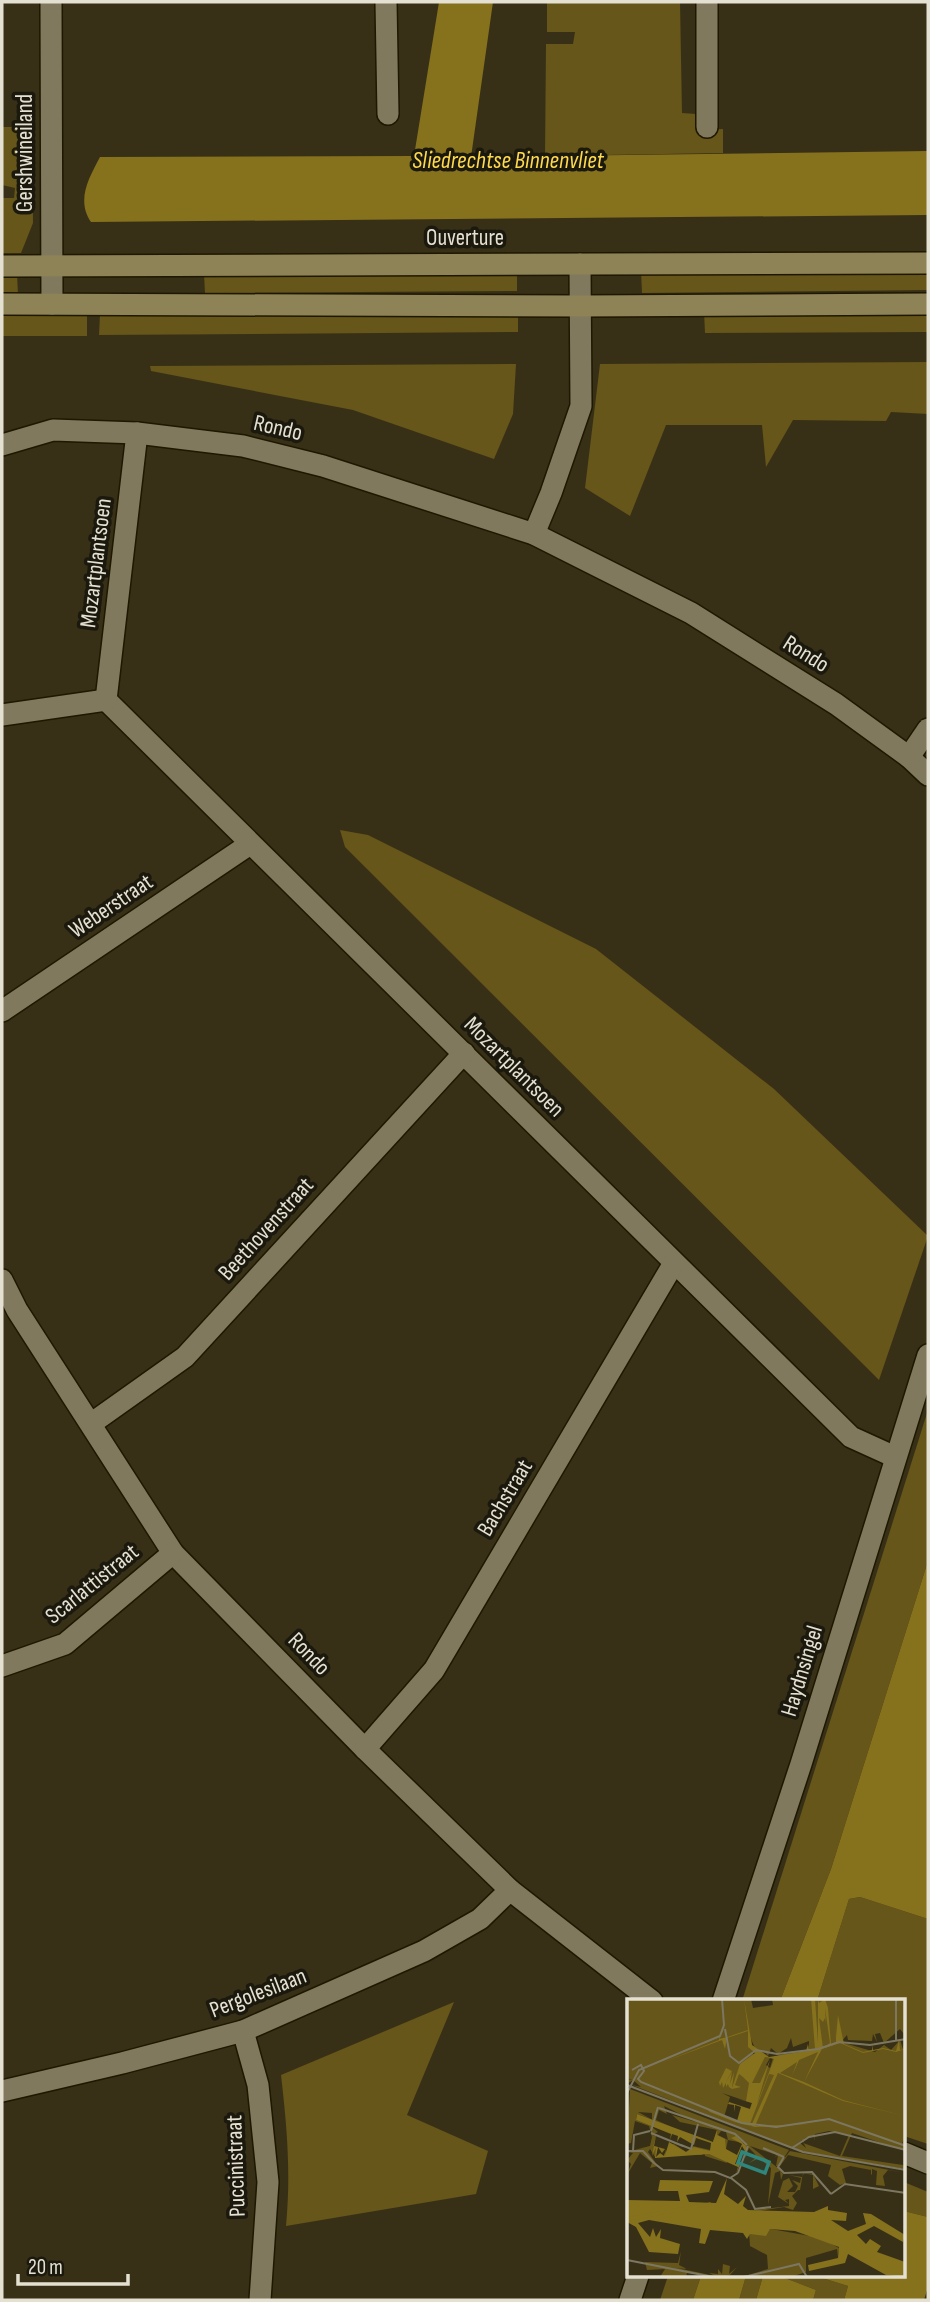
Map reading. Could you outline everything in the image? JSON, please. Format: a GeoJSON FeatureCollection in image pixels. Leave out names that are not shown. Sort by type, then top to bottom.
{"type":"FeatureCollection","features":[{"type":"Feature","properties":{"kind":"street","name":"Gershwineiland"},"geometry":{"type":"LineString","coordinates":[[51,2],[52,304]]}},
{"type":"Feature","properties":{"kind":"street"},"geometry":{"type":"LineString","coordinates":[[386,2],[388,114]]}},
{"type":"Feature","properties":{"kind":"street"},"geometry":{"type":"LineString","coordinates":[[706,2],[707,127]]}},
{"type":"Feature","properties":{"kind":"street","name":"Ouverture"},"geometry":{"type":"LineString","coordinates":[[2,266],[928,262]]}},
{"type":"Feature","properties":{"kind":"street"},"geometry":{"type":"LineString","coordinates":[[534,534],[581,406],[580,264]]}},
{"type":"Feature","properties":{"kind":"street"},"geometry":{"type":"LineString","coordinates":[[2,304],[928,304]]}},
{"type":"Feature","properties":{"kind":"street","name":"Rondo"},"geometry":{"type":"LineString","coordinates":[[2,444],[53,430],[137,433],[243,446],[323,466],[534,534],[691,613],[836,704],[909,757],[928,775]]}},
{"type":"Feature","properties":{"kind":"street","name":"Mozartplantsoen"},"geometry":{"type":"LineString","coordinates":[[137,433],[106,700],[850,1437],[895,1457]]}},
{"type":"Feature","properties":{"kind":"street"},"geometry":{"type":"LineString","coordinates":[[2,715],[106,700]]}},
{"type":"Feature","properties":{"kind":"street"},"geometry":{"type":"LineString","coordinates":[[909,757],[928,729]]}},
{"type":"Feature","properties":{"kind":"street","name":"Weberstraat"},"geometry":{"type":"LineString","coordinates":[[2,1011],[250,844]]}},
{"type":"Feature","properties":{"kind":"street","name":"Beethovenstraat"},"geometry":{"type":"LineString","coordinates":[[92,1423],[185,1357],[464,1052]]}},
{"type":"Feature","properties":{"kind":"street","name":"Bachstraat"},"geometry":{"type":"LineString","coordinates":[[366,1749],[434,1670],[674,1263]]}},
{"type":"Feature","properties":{"kind":"street","name":"Rondo"},"geometry":{"type":"LineString","coordinates":[[2,1280],[18,1310],[173,1553],[366,1749],[510,1890],[649,1999]]}},
{"type":"Feature","properties":{"kind":"street","name":"Haydnsingel"},"geometry":{"type":"LineString","coordinates":[[724,1999],[801,1764],[928,1355]]}},
{"type":"Feature","properties":{"kind":"street","name":"Scarlattistraat"},"geometry":{"type":"LineString","coordinates":[[2,1666],[65,1644],[173,1553]]}},
{"type":"Feature","properties":{"kind":"street","name":"Pergolesilaan"},"geometry":{"type":"LineString","coordinates":[[2,2091],[243,2031],[424,1951],[480,1919],[510,1890]]}},
{"type":"Feature","properties":{"kind":"street","name":"Puccinistraat"},"geometry":{"type":"LineString","coordinates":[[243,2031],[258,2085],[268,2182],[260,2300]]}},
{"type":"Feature","properties":{"kind":"street"},"geometry":{"type":"LineString","coordinates":[[906,2154],[928,2163]]}},
{"type":"Feature","properties":{"kind":"street"},"geometry":{"type":"LineString","coordinates":[[630,2300],[637,2278]]}},
{"type":"Feature","properties":{"kind":"shaded area"},"geometry":{"type":"Polygon","coordinates":[[[547,2],[680,2],[682,113],[696,114],[697,130],[723,129],[723,153],[545,156],[546,44],[573,44],[575,32],[547,32],[547,2]]]}},
{"type":"Feature","properties":{"kind":"shaded area"},"geometry":{"type":"Polygon","coordinates":[[[2,127],[32,127],[33,223],[21,253],[2,253],[2,198],[14,198],[15,188],[2,185],[2,127]]]}},
{"type":"Feature","properties":{"kind":"shaded area"},"geometry":{"type":"Polygon","coordinates":[[[928,270],[928,290],[642,293],[641,271],[928,270]]]}},
{"type":"Feature","properties":{"kind":"shaded area"},"geometry":{"type":"Polygon","coordinates":[[[517,272],[517,291],[205,293],[204,274],[517,272]]]}},
{"type":"Feature","properties":{"kind":"shaded area"},"geometry":{"type":"Polygon","coordinates":[[[2,274],[17,274],[18,295],[2,295],[2,274]]]}},
{"type":"Feature","properties":{"kind":"shaded area"},"geometry":{"type":"Polygon","coordinates":[[[928,310],[928,332],[705,333],[704,312],[928,310]]]}},
{"type":"Feature","properties":{"kind":"shaded area"},"geometry":{"type":"Polygon","coordinates":[[[518,313],[518,332],[99,335],[100,314],[518,313]]]}},
{"type":"Feature","properties":{"kind":"shaded area"},"geometry":{"type":"Polygon","coordinates":[[[2,314],[87,314],[87,336],[2,336],[2,314]]]}},
{"type":"Feature","properties":{"kind":"shaded area"},"geometry":{"type":"Polygon","coordinates":[[[928,362],[928,414],[891,412],[886,421],[793,420],[766,467],[762,425],[666,425],[630,516],[585,488],[600,364],[928,362]]]}},
{"type":"Feature","properties":{"kind":"shaded area"},"geometry":{"type":"Polygon","coordinates":[[[516,364],[513,414],[494,459],[353,410],[151,371],[150,366],[516,364]]]}},
{"type":"Feature","properties":{"kind":"shaded area"},"geometry":{"type":"Polygon","coordinates":[[[340,830],[368,835],[596,949],[774,1089],[928,1236],[879,1380],[345,847],[340,830]]]}},
{"type":"Feature","properties":{"kind":"shaded area"},"geometry":{"type":"Polygon","coordinates":[[[928,1410],[928,1561],[831,1869],[781,1999],[743,1999],[928,1410]]]}},
{"type":"Feature","properties":{"kind":"shaded area"},"geometry":{"type":"Polygon","coordinates":[[[860,1897],[928,1919],[928,2144],[906,2137],[906,1999],[818,1999],[849,1899],[860,1897]]]}},
{"type":"Feature","properties":{"kind":"shaded area"},"geometry":{"type":"Polygon","coordinates":[[[454,2002],[407,2115],[488,2151],[476,2194],[286,2226],[288,2150],[281,2075],[454,2002]]]}},
{"type":"Feature","properties":{"kind":"shaded area"},"geometry":{"type":"Polygon","coordinates":[[[906,2183],[928,2192],[928,2217],[906,2212],[906,2183]]]}},
{"type":"Feature","properties":{"kind":"shaded area"},"geometry":{"type":"Polygon","coordinates":[[[667,2278],[700,2278],[693,2300],[660,2300],[667,2278]]]}},
{"type":"Feature","properties":{"kind":"shaded area"},"geometry":{"type":"Polygon","coordinates":[[[745,2278],[762,2278],[756,2300],[739,2300],[745,2278]]]}},
{"type":"Feature","properties":{"kind":"shaded area"},"geometry":{"type":"Polygon","coordinates":[[[785,2278],[822,2278],[848,2286],[844,2300],[813,2300],[816,2290],[785,2278]]]}},
{"type":"Feature","properties":{"kind":"water","name":"Sliedrechtse Binnenvliet"},"geometry":{"type":"Polygon","coordinates":[[[439,2],[493,2],[471,157],[928,151],[928,215],[91,222],[84,197],[88,181],[100,157],[414,156],[439,2]]]}},
{"type":"Feature","properties":{"kind":"water"},"geometry":{"type":"Polygon","coordinates":[[[928,1561],[928,1919],[860,1897],[849,1899],[818,1999],[781,1999],[831,1869],[928,1561]]]}},
{"type":"Feature","properties":{"kind":"water"},"geometry":{"type":"Polygon","coordinates":[[[906,2212],[928,2217],[928,2287],[924,2300],[844,2300],[848,2286],[822,2278],[906,2278],[906,2212]]]}},
{"type":"Feature","properties":{"kind":"water"},"geometry":{"type":"Polygon","coordinates":[[[700,2278],[745,2278],[739,2300],[693,2300],[700,2278]]]}},
{"type":"Feature","properties":{"kind":"water"},"geometry":{"type":"Polygon","coordinates":[[[762,2278],[785,2278],[816,2290],[813,2300],[756,2300],[762,2278]]]}}]}
